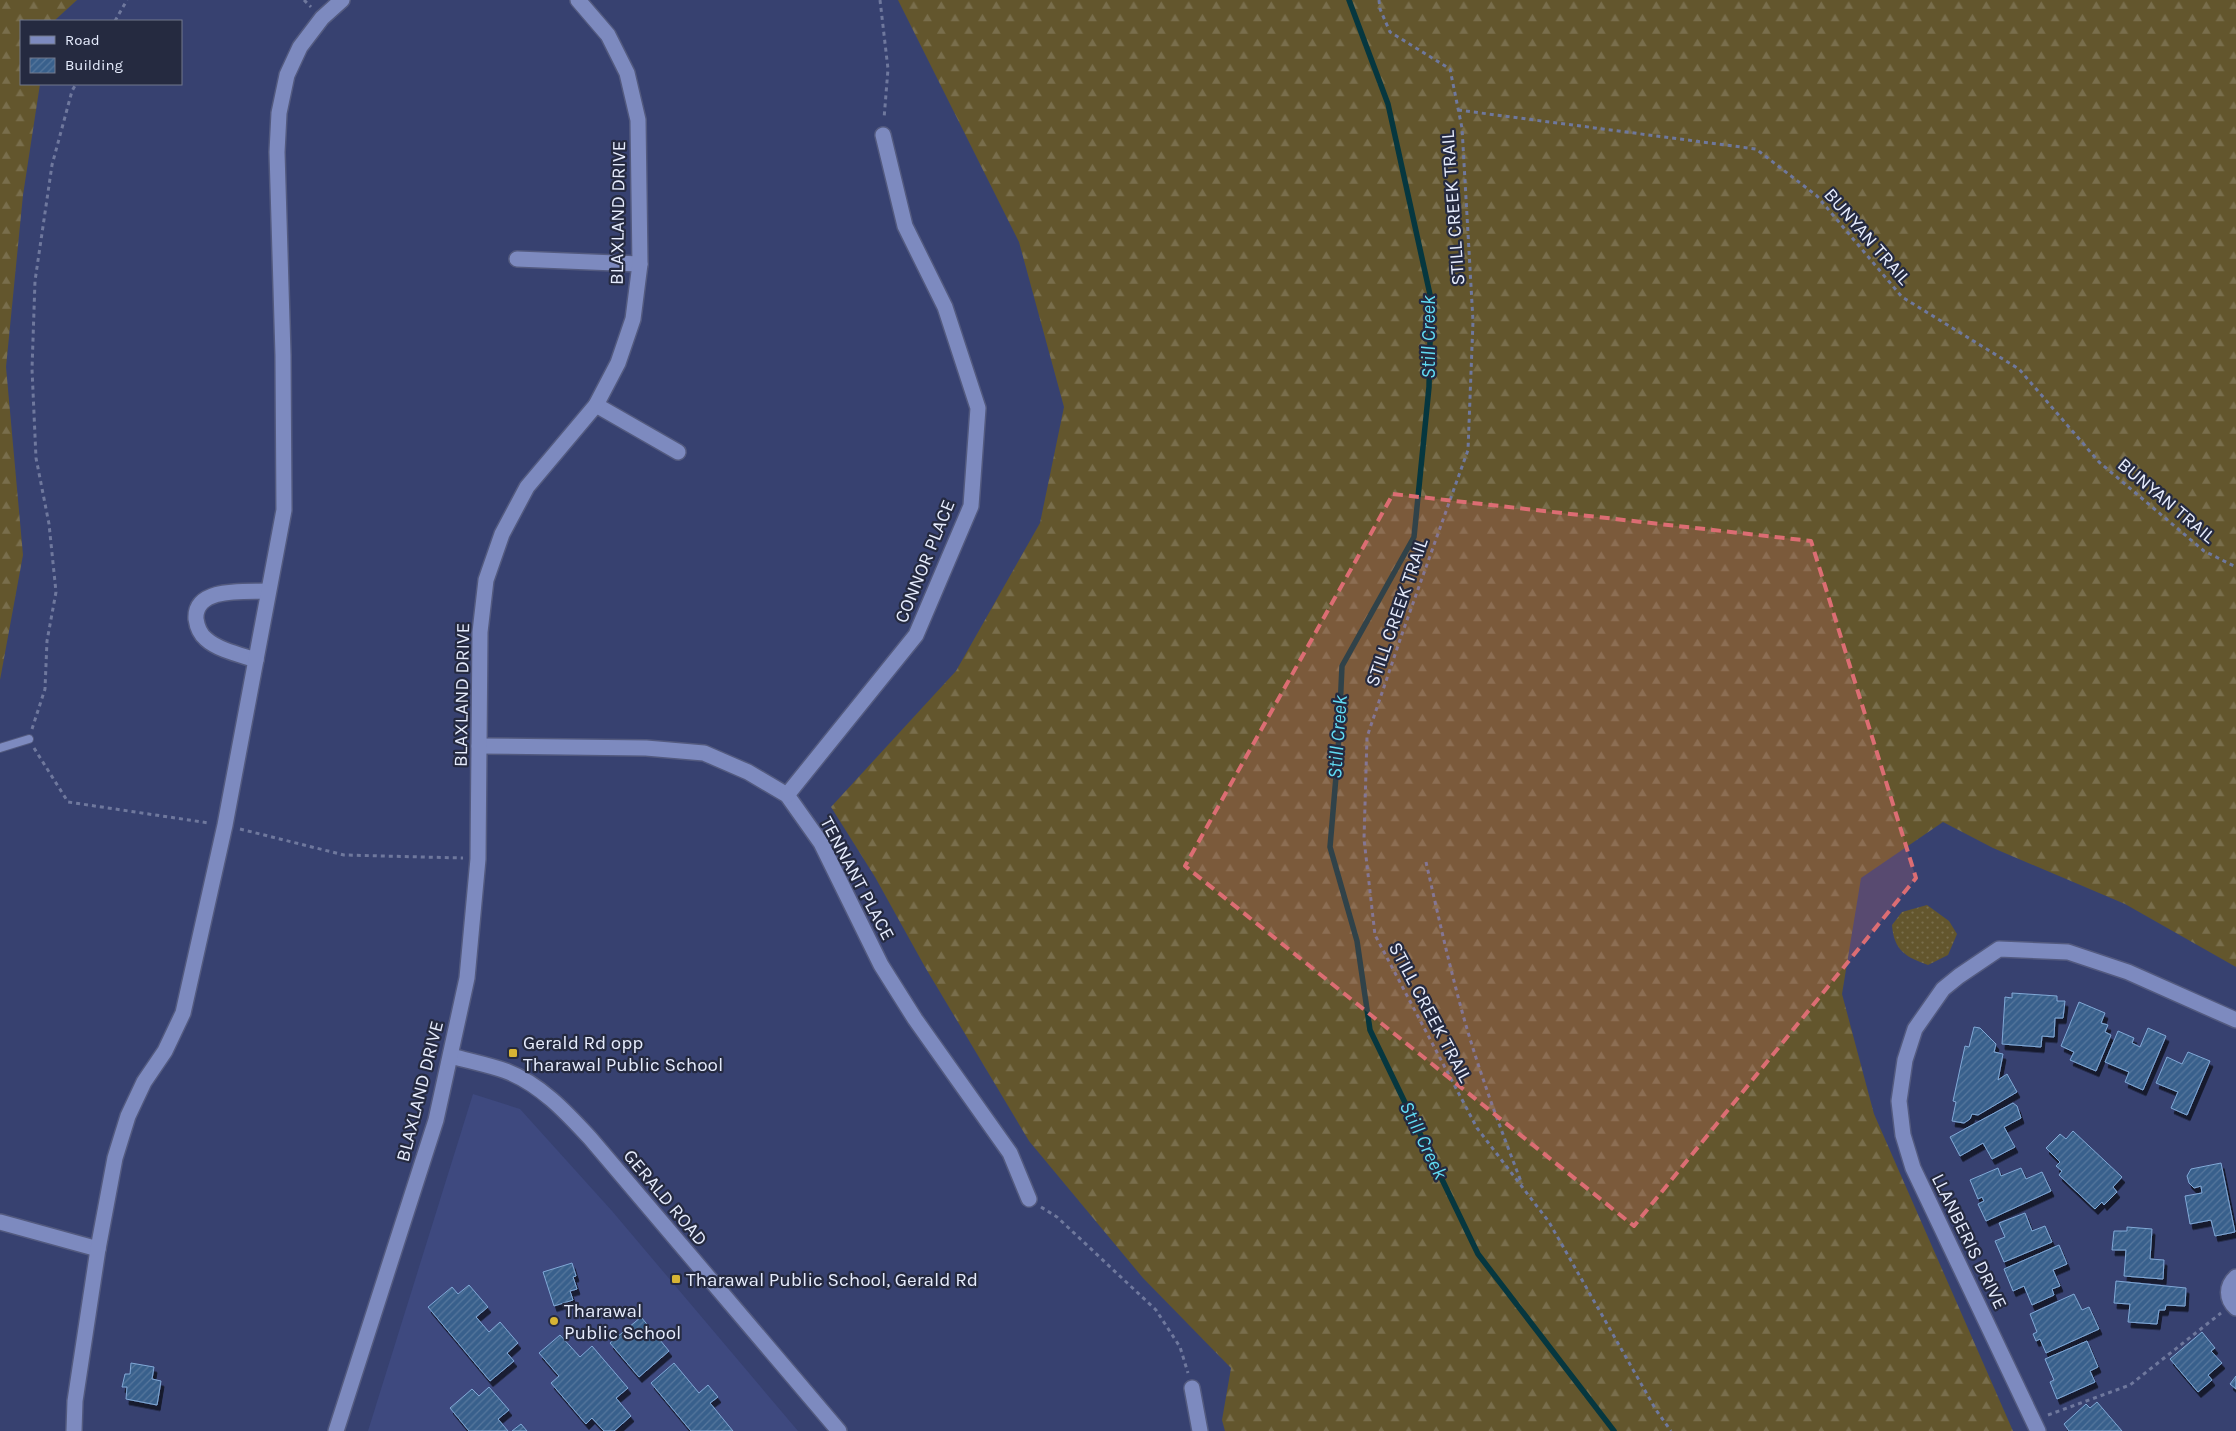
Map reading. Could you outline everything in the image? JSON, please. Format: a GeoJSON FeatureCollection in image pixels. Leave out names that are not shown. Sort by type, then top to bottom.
{"type":"FeatureCollection","features":[{"type":"Feature","properties":{"kind":"street"},"geometry":{"type":"LineString","coordinates":[[74,1431],[75,1401],[98,1249],[115,1158],[128,1116],[144,1082],[165,1051],[183,1013],[225,825],[284,510],[283,355],[277,152],[278,113],[287,75],[300,47],[322,18],[342,0]]}},
{"type":"Feature","properties":{"kind":"street","name":"BLAXLAND DRIVE"},"geometry":{"type":"LineString","coordinates":[[336,1431],[436,1120],[467,978],[478,859],[480,632],[486,580],[502,534],[527,487],[596,405],[618,364],[634,319],[640,264],[638,120],[627,72],[608,35],[578,0]]}},
{"type":"Feature","properties":{"kind":"street","name":"CONNOR PLACE"},"geometry":{"type":"LineString","coordinates":[[787,795],[916,635],[971,506],[978,408],[945,307],[905,226],[883,135]]}},
{"type":"Feature","properties":{"kind":"street"},"geometry":{"type":"LineString","coordinates":[[517,259],[640,264]]}},
{"type":"Feature","properties":{"kind":"street"},"geometry":{"type":"LineString","coordinates":[[596,405],[678,452]]}},
{"type":"Feature","properties":{"kind":"street"},"geometry":{"type":"LineString","coordinates":[[256,660],[206,640],[197,625],[196,615],[199,607],[212,595],[222,592],[268,591]]}},
{"type":"Feature","properties":{"kind":"street","name":"TENNANT PLACE"},"geometry":{"type":"LineString","coordinates":[[479,746],[646,748],[704,753],[748,772],[787,795],[821,843],[881,965],[916,1019],[1010,1153],[1029,1199]]}},
{"type":"Feature","properties":{"kind":"street","name":"LLANBERIS DRIVE"},"geometry":{"type":"LineString","coordinates":[[2036,1425],[1913,1168],[1903,1136],[1899,1101],[1905,1060],[1915,1029],[1943,989],[1999,949],[2068,952],[2128,972],[2236,1020]]}},
{"type":"Feature","properties":{"kind":"street","name":"GERALD ROAD"},"geometry":{"type":"LineString","coordinates":[[450,1056],[507,1072],[535,1087],[562,1109],[590,1138],[839,1431]]}},
{"type":"Feature","properties":{"kind":"street"},"geometry":{"type":"LineString","coordinates":[[0,1222],[98,1249]]}},
{"type":"Feature","properties":{"kind":"street"},"geometry":{"type":"LineString","coordinates":[[2234,1306],[2228,1291],[2230,1282],[2236,1277]]}},
{"type":"Feature","properties":{"kind":"street"},"geometry":{"type":"LineString","coordinates":[[1192,1388],[1200,1431]]}},
{"type":"Feature","properties":{"kind":"lane"},"geometry":{"type":"LineString","coordinates":[[0,748],[29,739]]}},
{"type":"Feature","properties":{"kind":"path"},"geometry":{"type":"LineString","coordinates":[[115,20],[127,0]]}},
{"type":"Feature","properties":{"kind":"path"},"geometry":{"type":"LineString","coordinates":[[880,0],[888,69],[883,135]]}},
{"type":"Feature","properties":{"kind":"path","name":"STILL CREEK TRAIL"},"geometry":{"type":"LineString","coordinates":[[1378,0],[1390,32],[1450,69],[1462,128],[1473,321],[1468,450],[1367,737],[1364,839],[1375,935],[1477,1128],[1549,1222],[1656,1410],[1671,1431]]}},
{"type":"Feature","properties":{"kind":"path"},"geometry":{"type":"LineString","coordinates":[[75,85],[72,90],[52,165],[35,281],[32,369],[36,458],[49,524],[56,592],[47,641],[45,689],[29,739],[68,802],[225,825],[344,855],[478,859]]}},
{"type":"Feature","properties":{"kind":"path","name":"BUNYAN TRAIL"},"geometry":{"type":"LineString","coordinates":[[1458,110],[1756,149],[1817,196],[1902,297],[2019,369],[2099,462],[2204,551],[2236,567]]}},
{"type":"Feature","properties":{"kind":"path"},"geometry":{"type":"LineString","coordinates":[[1426,862],[1447,956],[1466,1023],[1495,1113],[1524,1189]]}},
{"type":"Feature","properties":{"kind":"path"},"geometry":{"type":"LineString","coordinates":[[1029,1199],[1057,1218],[1156,1310],[1180,1347],[1192,1388]]}},
{"type":"Feature","properties":{"kind":"path"},"geometry":{"type":"LineString","coordinates":[[2036,1425],[2130,1385],[2234,1306]]}},
{"type":"Feature","properties":{"kind":"highlighted area"},"geometry":{"type":"Polygon","coordinates":[[[1393,494],[1811,541],[1916,878],[1634,1226],[1185,866],[1393,494]]]}},
{"type":"Feature","properties":{"kind":"shaded area","name":"Tharawal Public School"},"geometry":{"type":"Polygon","coordinates":[[[473,1094],[520,1109],[612,1211],[798,1431],[368,1431],[473,1094]]]}},
{"type":"Feature","properties":{"kind":"green space"},"geometry":{"type":"Polygon","coordinates":[[[0,0],[77,0],[55,20],[20,20],[20,85],[40,85],[23,195],[6,367],[23,555],[0,680],[0,0]]]}},
{"type":"Feature","properties":{"kind":"green space"},"geometry":{"type":"Polygon","coordinates":[[[898,0],[2236,0],[2236,967],[2125,904],[1993,848],[1943,822],[1861,878],[1842,994],[1874,1114],[2013,1431],[1225,1431],[1222,1420],[1231,1368],[1143,1278],[1029,1141],[925,967],[875,877],[831,807],[956,671],[1040,523],[1064,407],[1019,242],[898,0]]]}},
{"type":"Feature","properties":{"kind":"green space"},"geometry":{"type":"Polygon","coordinates":[[[1927,905],[1949,921],[1957,934],[1948,955],[1928,965],[1902,952],[1895,941],[1892,925],[1902,912],[1927,905]]]}},
{"type":"Feature","properties":{"kind":"building"},"geometry":{"type":"Polygon","coordinates":[[[2012,993],[2057,996],[2057,1001],[2065,1001],[2063,1018],[2055,1018],[2054,1037],[2042,1036],[2041,1047],[2002,1044],[2005,997],[2012,998],[2012,993]]]}},
{"type":"Feature","properties":{"kind":"building"},"geometry":{"type":"Polygon","coordinates":[[[2079,1002],[2105,1013],[2101,1023],[2108,1025],[2105,1032],[2111,1035],[2096,1071],[2070,1060],[2074,1052],[2061,1046],[2079,1002]]]}},
{"type":"Feature","properties":{"kind":"building"},"geometry":{"type":"Polygon","coordinates":[[[1974,1027],[1980,1028],[1996,1044],[1994,1052],[2003,1054],[1998,1080],[2007,1074],[2017,1092],[1978,1115],[1972,1114],[1970,1119],[1964,1123],[1952,1121],[1956,1102],[1953,1101],[1965,1046],[1969,1047],[1974,1027]]]}},
{"type":"Feature","properties":{"kind":"building"},"geometry":{"type":"Polygon","coordinates":[[[2148,1028],[2166,1036],[2143,1090],[2125,1082],[2129,1072],[2105,1062],[2118,1031],[2134,1038],[2132,1043],[2140,1047],[2148,1028]]]}},
{"type":"Feature","properties":{"kind":"building"},"geometry":{"type":"Polygon","coordinates":[[[2188,1052],[2210,1061],[2187,1115],[2171,1108],[2178,1092],[2156,1083],[2167,1057],[2182,1064],[2188,1052]]]}},
{"type":"Feature","properties":{"kind":"building"},"geometry":{"type":"Polygon","coordinates":[[[2013,1103],[2017,1106],[2021,1118],[2004,1127],[2015,1147],[1992,1159],[1983,1143],[1960,1156],[1950,1137],[2013,1103]]]}},
{"type":"Feature","properties":{"kind":"building"},"geometry":{"type":"Polygon","coordinates":[[[2073,1131],[2122,1177],[2113,1187],[2117,1192],[2104,1205],[2102,1202],[2095,1209],[2059,1175],[2062,1171],[2056,1166],[2060,1162],[2046,1148],[2060,1134],[2066,1139],[2073,1131]]]}},
{"type":"Feature","properties":{"kind":"building"},"geometry":{"type":"Polygon","coordinates":[[[2221,1163],[2235,1232],[2215,1236],[2211,1220],[2190,1224],[2185,1196],[2202,1193],[2201,1186],[2194,1188],[2189,1183],[2187,1176],[2191,1169],[2221,1163]]]}},
{"type":"Feature","properties":{"kind":"building"},"geometry":{"type":"Polygon","coordinates":[[[1998,1168],[2001,1176],[2021,1168],[2026,1179],[2042,1172],[2051,1191],[1986,1221],[1978,1204],[1984,1201],[1982,1197],[1978,1199],[1970,1180],[1998,1168]]]}},
{"type":"Feature","properties":{"kind":"building"},"geometry":{"type":"Polygon","coordinates":[[[2025,1213],[2032,1231],[2045,1226],[2052,1242],[2004,1262],[1995,1241],[2005,1237],[1999,1223],[2025,1213]]]}},
{"type":"Feature","properties":{"kind":"building"},"geometry":{"type":"Polygon","coordinates":[[[2127,1227],[2152,1229],[2150,1259],[2164,1260],[2163,1279],[2124,1276],[2126,1250],[2112,1250],[2114,1231],[2127,1231],[2127,1227]]]}},
{"type":"Feature","properties":{"kind":"building"},"geometry":{"type":"Polygon","coordinates":[[[2059,1245],[2067,1264],[2053,1270],[2060,1286],[2052,1289],[2054,1295],[2032,1305],[2024,1286],[2013,1291],[2004,1269],[2059,1245]]]}},
{"type":"Feature","properties":{"kind":"building"},"geometry":{"type":"Polygon","coordinates":[[[572,1263],[576,1276],[573,1277],[577,1289],[570,1291],[573,1300],[554,1306],[543,1272],[572,1263]]]}},
{"type":"Feature","properties":{"kind":"building"},"geometry":{"type":"Polygon","coordinates":[[[2116,1281],[2186,1288],[2185,1306],[2166,1305],[2165,1310],[2159,1310],[2157,1324],[2128,1322],[2130,1304],[2114,1303],[2116,1281]]]}},
{"type":"Feature","properties":{"kind":"building"},"geometry":{"type":"Polygon","coordinates":[[[469,1285],[488,1307],[476,1317],[489,1332],[500,1322],[518,1343],[507,1353],[514,1361],[490,1381],[428,1307],[452,1287],[458,1294],[469,1285]]]}},
{"type":"Feature","properties":{"kind":"building"},"geometry":{"type":"Polygon","coordinates":[[[2074,1294],[2082,1310],[2089,1307],[2099,1329],[2046,1353],[2040,1339],[2036,1341],[2033,1334],[2037,1332],[2030,1314],[2074,1294]]]}},
{"type":"Feature","properties":{"kind":"building"},"geometry":{"type":"Polygon","coordinates":[[[641,1317],[669,1351],[639,1377],[610,1343],[641,1317]]]}},
{"type":"Feature","properties":{"kind":"building"},"geometry":{"type":"Polygon","coordinates":[[[2202,1332],[2215,1348],[2211,1351],[2222,1363],[2208,1375],[2212,1380],[2198,1392],[2170,1359],[2202,1332]]]}},
{"type":"Feature","properties":{"kind":"building"},"geometry":{"type":"Polygon","coordinates":[[[560,1335],[580,1357],[592,1346],[628,1388],[616,1398],[631,1416],[614,1431],[604,1431],[592,1418],[586,1424],[551,1383],[559,1376],[539,1353],[560,1335]]]}},
{"type":"Feature","properties":{"kind":"building"},"geometry":{"type":"Polygon","coordinates":[[[2087,1341],[2098,1367],[2090,1371],[2095,1382],[2057,1399],[2050,1382],[2054,1380],[2045,1359],[2087,1341]]]}},
{"type":"Feature","properties":{"kind":"building"},"geometry":{"type":"Polygon","coordinates":[[[131,1363],[154,1367],[152,1379],[161,1381],[157,1405],[126,1399],[127,1387],[122,1387],[125,1374],[130,1374],[131,1363]]]}},
{"type":"Feature","properties":{"kind":"building"},"geometry":{"type":"Polygon","coordinates":[[[674,1363],[699,1393],[708,1385],[718,1397],[710,1403],[733,1431],[691,1431],[651,1383],[674,1363]]]}},
{"type":"Feature","properties":{"kind":"building"},"geometry":{"type":"Polygon","coordinates":[[[2236,1376],[2236,1389],[2230,1384],[2236,1376]]]}},
{"type":"Feature","properties":{"kind":"building"},"geometry":{"type":"Polygon","coordinates":[[[489,1387],[509,1410],[498,1419],[508,1431],[469,1431],[450,1408],[472,1389],[479,1396],[489,1387]]]}},
{"type":"Feature","properties":{"kind":"building"},"geometry":{"type":"Polygon","coordinates":[[[2097,1402],[2122,1431],[2069,1431],[2064,1424],[2086,1404],[2090,1408],[2097,1402]]]}},
{"type":"Feature","properties":{"kind":"building"},"geometry":{"type":"Polygon","coordinates":[[[521,1424],[527,1431],[512,1431],[521,1424]]]}},
{"type":"Feature","properties":{"kind":"waterway","name":"Still Creek"},"geometry":{"type":"LineString","coordinates":[[1349,0],[1388,104],[1431,299],[1429,387],[1414,537],[1342,666],[1338,753],[1330,847],[1357,941],[1370,1030],[1478,1254],[1614,1431]]}},
{"type":"Feature","properties":{"kind":"place","name":"Gerald Rd opp Tharawal Public School"},"geometry":{"type":"Point","coordinates":[513,1053]}},
{"type":"Feature","properties":{"kind":"place","name":"Tharawal Public School, Gerald Rd"},"geometry":{"type":"Point","coordinates":[676,1279]}},
{"type":"Feature","properties":{"kind":"place","name":"Tharawal Public School"},"geometry":{"type":"Point","coordinates":[554,1321]}}]}
